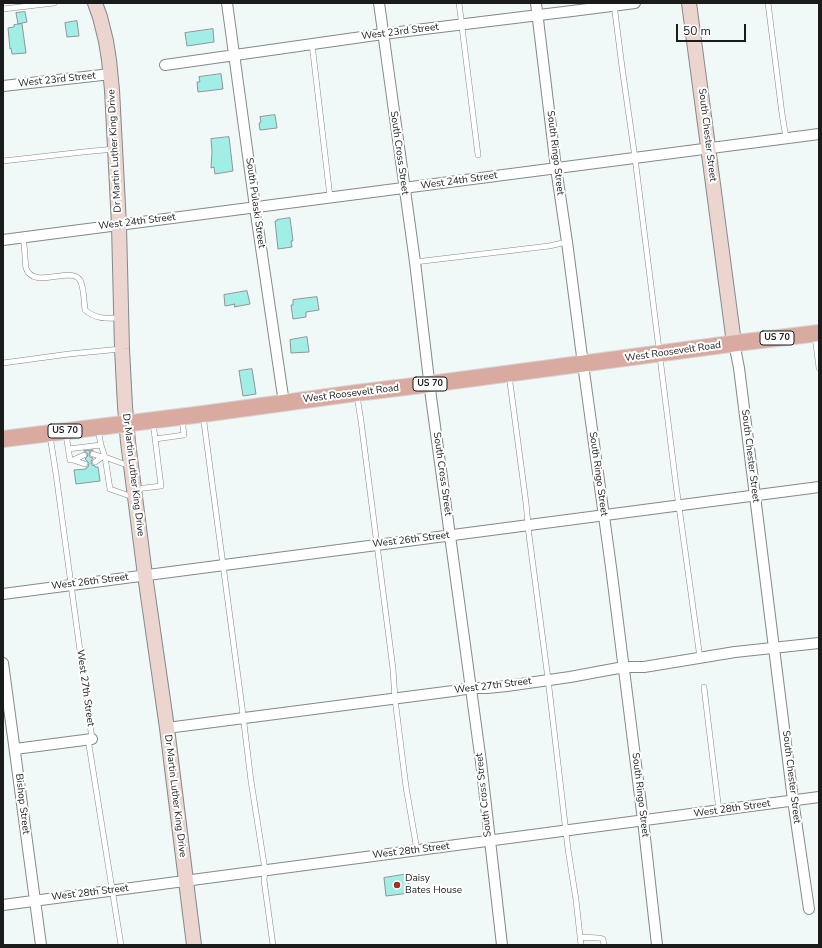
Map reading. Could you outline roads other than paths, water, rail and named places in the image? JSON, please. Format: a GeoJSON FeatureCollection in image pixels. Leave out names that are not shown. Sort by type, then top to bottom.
{"type":"FeatureCollection","features":[{"type":"Feature","properties":{"kind":"main road","name":"Dr Martin Luther King Drive"},"geometry":{"type":"LineString","coordinates":[[95,3],[106,41],[111,74],[119,225],[122,349],[126,424],[145,575],[167,728],[194,945]]}},
{"type":"Feature","properties":{"kind":"main road","name":"South Chester Street"},"geometry":{"type":"LineString","coordinates":[[689,3],[734,343]]}},
{"type":"Feature","properties":{"kind":"main road","name":"West Roosevelt Road"},"geometry":{"type":"LineString","coordinates":[[3,439],[182,417],[817,333]]}},
{"type":"Feature","properties":{"kind":"street","name":"South Pulaski Street"},"geometry":{"type":"LineString","coordinates":[[227,3],[284,403]]}},
{"type":"Feature","properties":{"kind":"street","name":"South Cross Street"},"geometry":{"type":"LineString","coordinates":[[379,3],[481,762],[502,945]]}},
{"type":"Feature","properties":{"kind":"street","name":"South Ringo Street"},"geometry":{"type":"LineString","coordinates":[[536,3],[556,168],[644,820],[657,945]]}},
{"type":"Feature","properties":{"kind":"street","name":"West 23rd Street"},"geometry":{"type":"LineString","coordinates":[[165,65],[383,34],[635,3]]}},
{"type":"Feature","properties":{"kind":"street","name":"West 23rd Street"},"geometry":{"type":"LineString","coordinates":[[3,86],[111,74]]}},
{"type":"Feature","properties":{"kind":"street","name":"West 24th Street"},"geometry":{"type":"LineString","coordinates":[[3,240],[819,134]]}},
{"type":"Feature","properties":{"kind":"street","name":"South Chester Street"},"geometry":{"type":"LineString","coordinates":[[734,343],[739,368],[793,800],[809,909]]}},
{"type":"Feature","properties":{"kind":"street","name":"West 26th Street"},"geometry":{"type":"LineString","coordinates":[[3,594],[819,487]]}},
{"type":"Feature","properties":{"kind":"street","name":"West 27th Street"},"geometry":{"type":"LineString","coordinates":[[167,728],[471,688],[507,686],[570,677],[624,667],[644,666],[735,652],[819,643]]}},
{"type":"Feature","properties":{"kind":"street","name":"Bishop Street"},"geometry":{"type":"LineString","coordinates":[[3,663],[41,945]]}},
{"type":"Feature","properties":{"kind":"street","name":"West 27th Street"},"geometry":{"type":"LineString","coordinates":[[15,749],[90,739]]}},
{"type":"Feature","properties":{"kind":"street","name":"West 28th Street"},"geometry":{"type":"LineString","coordinates":[[3,905],[819,797]]}},
{"type":"Feature","properties":{"kind":"lane"},"geometry":{"type":"LineString","coordinates":[[3,9],[54,3]]}},
{"type":"Feature","properties":{"kind":"lane"},"geometry":{"type":"LineString","coordinates":[[459,3],[478,155]]}},
{"type":"Feature","properties":{"kind":"lane"},"geometry":{"type":"LineString","coordinates":[[768,3],[786,138]]}},
{"type":"Feature","properties":{"kind":"lane"},"geometry":{"type":"LineString","coordinates":[[614,5],[700,658]]}},
{"type":"Feature","properties":{"kind":"lane"},"geometry":{"type":"LineString","coordinates":[[312,44],[330,197]]}},
{"type":"Feature","properties":{"kind":"lane"},"geometry":{"type":"LineString","coordinates":[[3,161],[115,149]]}},
{"type":"Feature","properties":{"kind":"lane"},"geometry":{"type":"LineString","coordinates":[[23,237],[26,268],[30,274],[44,278],[70,275],[76,277],[82,287],[85,310],[90,315],[101,318],[121,318]]}},
{"type":"Feature","properties":{"kind":"lane"},"geometry":{"type":"LineString","coordinates":[[415,262],[567,242]]}},
{"type":"Feature","properties":{"kind":"lane"},"geometry":{"type":"LineString","coordinates":[[817,333],[819,368]]}},
{"type":"Feature","properties":{"kind":"lane"},"geometry":{"type":"LineString","coordinates":[[3,364],[69,354],[122,349]]}},
{"type":"Feature","properties":{"kind":"lane"},"geometry":{"type":"LineString","coordinates":[[509,374],[581,945]]}},
{"type":"Feature","properties":{"kind":"lane"},"geometry":{"type":"LineString","coordinates":[[356,393],[361,421],[393,669],[395,699],[406,787],[417,850]]}},
{"type":"Feature","properties":{"kind":"lane"},"geometry":{"type":"LineString","coordinates":[[203,414],[265,870],[264,880],[273,945]]}},
{"type":"Feature","properties":{"kind":"lane"},"geometry":{"type":"LineString","coordinates":[[155,439],[184,435],[182,417]]}},
{"type":"Feature","properties":{"kind":"lane"},"geometry":{"type":"LineString","coordinates":[[97,427],[110,489],[127,495],[161,486],[153,420]]}},
{"type":"Feature","properties":{"kind":"lane"},"geometry":{"type":"LineString","coordinates":[[66,431],[70,460],[85,464]]}},
{"type":"Feature","properties":{"kind":"lane","name":"West 27th Street"},"geometry":{"type":"LineString","coordinates":[[50,433],[90,739]]}},
{"type":"Feature","properties":{"kind":"lane"},"geometry":{"type":"LineString","coordinates":[[68,449],[101,445]]}},
{"type":"Feature","properties":{"kind":"lane"},"geometry":{"type":"LineString","coordinates":[[93,454],[124,464],[131,463]]}},
{"type":"Feature","properties":{"kind":"lane"},"geometry":{"type":"LineString","coordinates":[[73,460],[84,455]]}},
{"type":"Feature","properties":{"kind":"lane"},"geometry":{"type":"LineString","coordinates":[[95,462],[104,457]]}},
{"type":"Feature","properties":{"kind":"lane"},"geometry":{"type":"LineString","coordinates":[[704,687],[719,811]]}},
{"type":"Feature","properties":{"kind":"lane"},"geometry":{"type":"LineString","coordinates":[[90,739],[121,945]]}},
{"type":"Feature","properties":{"kind":"lane"},"geometry":{"type":"LineString","coordinates":[[580,936],[603,939],[604,945]]}},
{"type":"Feature","properties":{"kind":"place","name":"Daisy Bates House"},"geometry":{"type":"Point","coordinates":[397,885]}}]}
